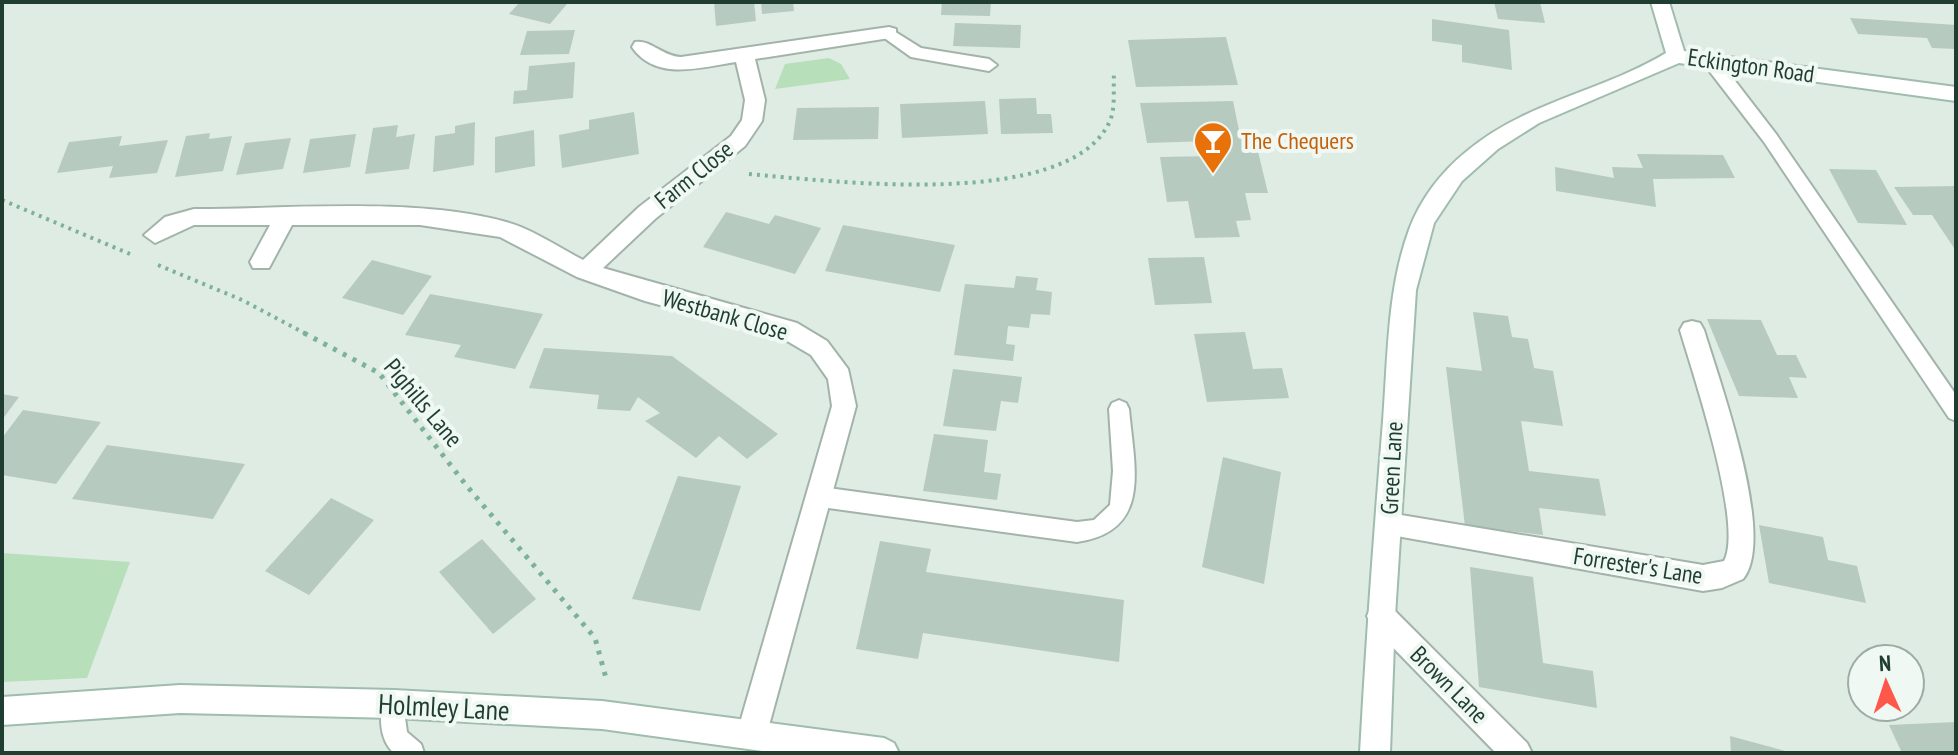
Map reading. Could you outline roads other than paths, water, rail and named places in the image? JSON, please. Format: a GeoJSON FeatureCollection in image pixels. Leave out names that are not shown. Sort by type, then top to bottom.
{"type":"FeatureCollection","features":[{"type":"Feature","properties":{"kind":"street"},"geometry":{"type":"LineString","coordinates":[[1660,2],[1676,56]]}},
{"type":"Feature","properties":{"kind":"street"},"geometry":{"type":"LineString","coordinates":[[642,47],[648,55],[672,63],[745,57],[889,33]]}},
{"type":"Feature","properties":{"kind":"street","name":"Eckington Road"},"geometry":{"type":"LineString","coordinates":[[1441,191],[1493,140],[1574,99],[1646,75],[1676,56],[1713,64],[1956,94]]}},
{"type":"Feature","properties":{"kind":"street","name":"Farm Close"},"geometry":{"type":"LineString","coordinates":[[585,271],[647,213],[738,141],[752,121],[755,100],[745,57]]}},
{"type":"Feature","properties":{"kind":"street","name":"Green Lane"},"geometry":{"type":"LineString","coordinates":[[1375,753],[1381,616],[1405,290],[1417,239],[1441,191]]}},
{"type":"Feature","properties":{"kind":"street","name":"Westbank Close"},"geometry":{"type":"LineString","coordinates":[[155,235],[173,223],[194,217],[420,217],[466,221],[505,230],[585,271],[658,295],[789,330],[819,348],[840,376],[844,406],[821,497],[752,733]]}},
{"type":"Feature","properties":{"kind":"street"},"geometry":{"type":"LineString","coordinates":[[261,262],[285,217]]}},
{"type":"Feature","properties":{"kind":"street","name":"Forrester's Lane"},"geometry":{"type":"LineString","coordinates":[[1389,525],[1703,578],[1724,576],[1738,566],[1744,547],[1728,453],[1692,330]]}},
{"type":"Feature","properties":{"kind":"street","name":"Brown Lane"},"geometry":{"type":"LineString","coordinates":[[1381,616],[1517,753]]}},
{"type":"Feature","properties":{"kind":"street","name":"Holmley Lane"},"geometry":{"type":"LineString","coordinates":[[2,711],[180,699],[394,704],[602,715],[884,753]]}},
{"type":"Feature","properties":{"kind":"lane"},"geometry":{"type":"LineString","coordinates":[[889,33],[917,53],[989,65]]}},
{"type":"Feature","properties":{"kind":"lane"},"geometry":{"type":"LineString","coordinates":[[1713,64],[1770,138],[1956,412]]}},
{"type":"Feature","properties":{"kind":"lane"},"geometry":{"type":"LineString","coordinates":[[821,497],[1077,532],[1099,529],[1120,510],[1124,471],[1119,409]]}},
{"type":"Feature","properties":{"kind":"lane"},"geometry":{"type":"LineString","coordinates":[[394,704],[395,738],[412,753]]}},
{"type":"Feature","properties":{"kind":"place","name":"The Chequers"},"geometry":{"type":"Point","coordinates":[1213,175]}}]}
